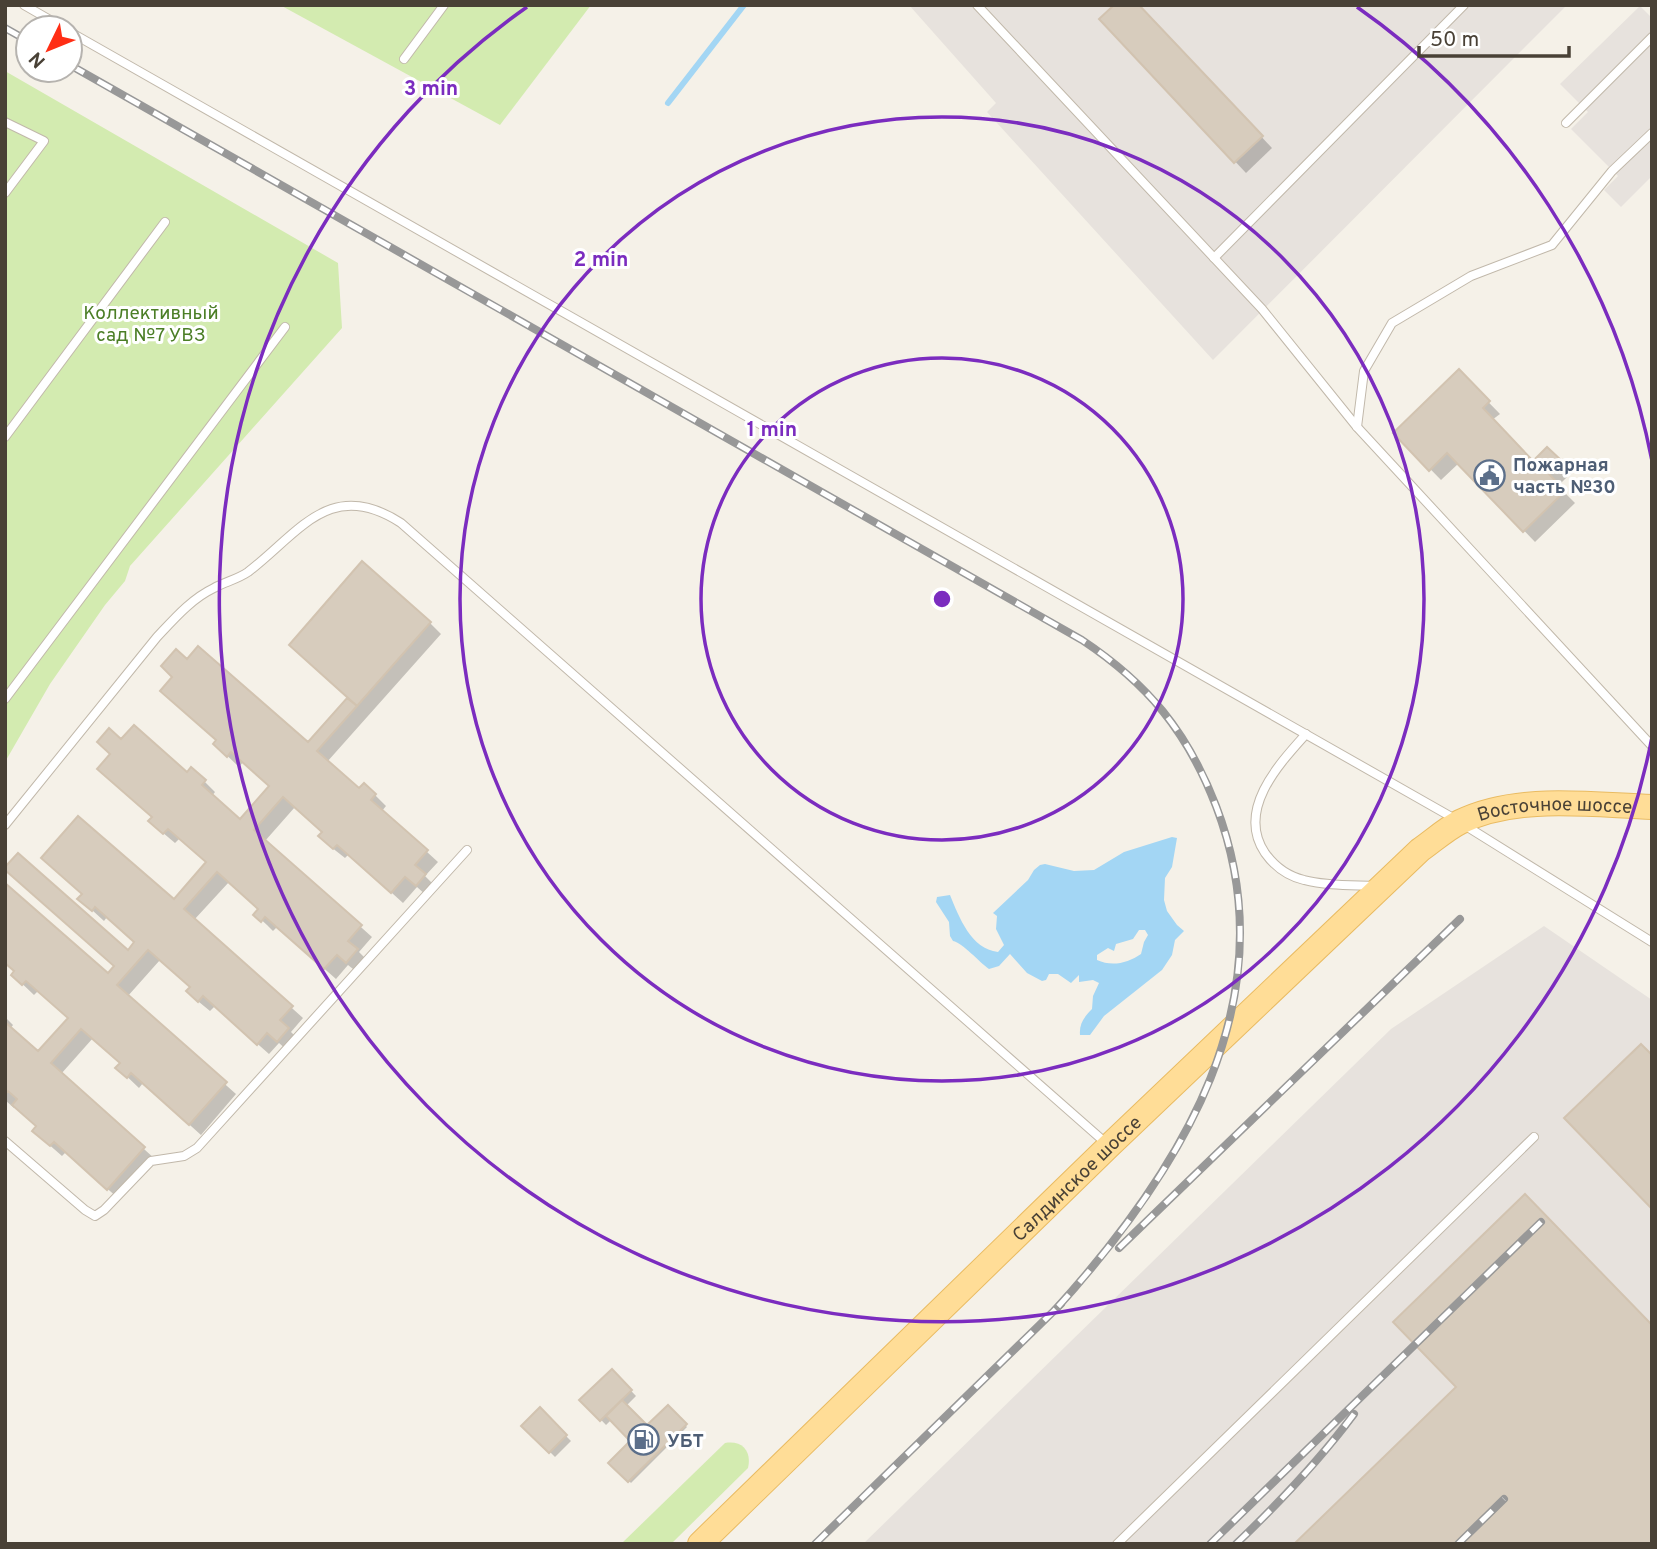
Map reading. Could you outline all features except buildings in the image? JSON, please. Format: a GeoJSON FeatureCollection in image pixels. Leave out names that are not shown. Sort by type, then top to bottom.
{"type":"FeatureCollection","features":[{"type":"Feature","properties":{"kind":"main road","name":"Восточное шоссе"},"geometry":{"type":"LineString","coordinates":[[1460,822],[1501,809],[1543,804],[1652,807]]}},
{"type":"Feature","properties":{"kind":"main road","name":"Салдинское шоссе"},"geometry":{"type":"LineString","coordinates":[[700,1544],[1381,886],[1420,850],[1460,822]]}},
{"type":"Feature","properties":{"kind":"lane"},"geometry":{"type":"LineString","coordinates":[[24,5],[40,14]]}},
{"type":"Feature","properties":{"kind":"lane"},"geometry":{"type":"LineString","coordinates":[[404,59],[444,5]]}},
{"type":"Feature","properties":{"kind":"lane"},"geometry":{"type":"LineString","coordinates":[[977,5],[1262,309],[1357,427],[1652,746]]}},
{"type":"Feature","properties":{"kind":"lane"},"geometry":{"type":"LineString","coordinates":[[1214,258],[1464,5]]}},
{"type":"Feature","properties":{"kind":"lane"},"geometry":{"type":"LineString","coordinates":[[1566,123],[1652,37]]}},
{"type":"Feature","properties":{"kind":"lane"},"geometry":{"type":"LineString","coordinates":[[84,40],[1460,822],[1652,942]]}},
{"type":"Feature","properties":{"kind":"lane"},"geometry":{"type":"LineString","coordinates":[[5,121],[44,141],[5,193]]}},
{"type":"Feature","properties":{"kind":"lane"},"geometry":{"type":"LineString","coordinates":[[1357,427],[1364,371],[1392,323],[1471,276],[1552,244],[1612,171],[1652,132]]}},
{"type":"Feature","properties":{"kind":"lane"},"geometry":{"type":"LineString","coordinates":[[5,437],[165,222]]}},
{"type":"Feature","properties":{"kind":"lane"},"geometry":{"type":"LineString","coordinates":[[5,699],[285,327]]}},
{"type":"Feature","properties":{"kind":"lane"},"geometry":{"type":"LineString","coordinates":[[5,825],[157,637],[183,610],[213,588],[246,574],[300,526],[323,512],[349,506],[375,508],[401,523],[1109,1146]]}},
{"type":"Feature","properties":{"kind":"lane"},"geometry":{"type":"LineString","coordinates":[[1306,734],[1280,765],[1259,801],[1255,814],[1260,845],[1279,869],[1292,876],[1323,883],[1381,886]]}},
{"type":"Feature","properties":{"kind":"lane"},"geometry":{"type":"LineString","coordinates":[[5,1141],[95,1216],[151,1161],[184,1156],[197,1148],[467,850]]}},
{"type":"Feature","properties":{"kind":"lane"},"geometry":{"type":"LineString","coordinates":[[1117,1544],[1534,1137]]}},
{"type":"Feature","properties":{"kind":"shaded area"},"geometry":{"type":"Polygon","coordinates":[[[909,5],[1567,5],[1213,360],[987,112],[996,103],[909,5]]]}},
{"type":"Feature","properties":{"kind":"shaded area"},"geometry":{"type":"Polygon","coordinates":[[[1640,6],[1652,18],[1652,176],[1621,207],[1604,190],[1618,176],[1571,129],[1588,112],[1560,84],[1640,6]]]}},
{"type":"Feature","properties":{"kind":"shaded area"},"geometry":{"type":"Polygon","coordinates":[[[1544,926],[1652,1000],[1652,1544],[863,1544],[1391,1029],[1544,926]]]}},
{"type":"Feature","properties":{"kind":"green space"},"geometry":{"type":"Polygon","coordinates":[[[280,5],[591,5],[500,125],[280,5]]]}},
{"type":"Feature","properties":{"kind":"green space","name":"Коллективный сад №7 УВЗ"},"geometry":{"type":"Polygon","coordinates":[[[5,71],[14,76],[14,84],[28,84],[338,263],[342,328],[130,566],[125,581],[50,684],[5,762],[5,71]]]}},
{"type":"Feature","properties":{"kind":"green space"},"geometry":{"type":"Polygon","coordinates":[[[725,1443],[736,1443],[744,1448],[748,1456],[748,1468],[671,1544],[621,1544],[725,1443]]]}},
{"type":"Feature","properties":{"kind":"water"},"geometry":{"type":"Polygon","coordinates":[[[1172,837],[1177,838],[1172,867],[1165,878],[1164,900],[1167,911],[1184,931],[1175,940],[1172,955],[1162,970],[1104,1016],[1090,1035],[1080,1035],[1080,1027],[1092,1009],[1093,996],[1099,983],[1093,980],[1079,982],[1079,975],[1071,983],[1058,974],[1049,974],[1046,980],[1042,981],[1027,973],[1010,954],[999,966],[989,969],[953,941],[949,922],[936,902],[937,897],[950,895],[967,931],[980,945],[998,952],[1004,945],[996,929],[997,916],[993,913],[1040,865],[1074,871],[1094,870],[1124,852],[1172,837]],[[1139,930],[1133,939],[1116,944],[1114,951],[1108,948],[1097,955],[1097,960],[1120,963],[1141,954],[1148,935],[1145,930],[1139,930]]]}},
{"type":"Feature","properties":{"kind":"waterway"},"geometry":{"type":"LineString","coordinates":[[668,103],[744,5]]}},
{"type":"Feature","properties":{"kind":"railway"},"geometry":{"type":"LineString","coordinates":[[5,28],[14,33]]}},
{"type":"Feature","properties":{"kind":"railway"},"geometry":{"type":"LineString","coordinates":[[84,73],[1082,640],[1127,674],[1163,711],[1205,779],[1216,806],[1235,877],[1240,947],[1231,1014],[1210,1078],[1181,1140],[1144,1200],[1055,1310]]}},
{"type":"Feature","properties":{"kind":"railway"},"geometry":{"type":"LineString","coordinates":[[1119,1248],[1460,919]]}},
{"type":"Feature","properties":{"kind":"railway"},"geometry":{"type":"LineString","coordinates":[[1210,1544],[1541,1222]]}},
{"type":"Feature","properties":{"kind":"railway"},"geometry":{"type":"LineString","coordinates":[[815,1544],[1061,1304]]}},
{"type":"Feature","properties":{"kind":"railway"},"geometry":{"type":"LineString","coordinates":[[1236,1544],[1298,1482],[1354,1414]]}},
{"type":"Feature","properties":{"kind":"railway"},"geometry":{"type":"LineString","coordinates":[[1458,1544],[1504,1499]]}},
{"type":"Feature","properties":{"kind":"place","name":"Пожарная часть №30"},"geometry":{"type":"Point","coordinates":[1490,475]}},
{"type":"Feature","properties":{"kind":"place","name":"УБТ"},"geometry":{"type":"Point","coordinates":[644,1440]}}]}
